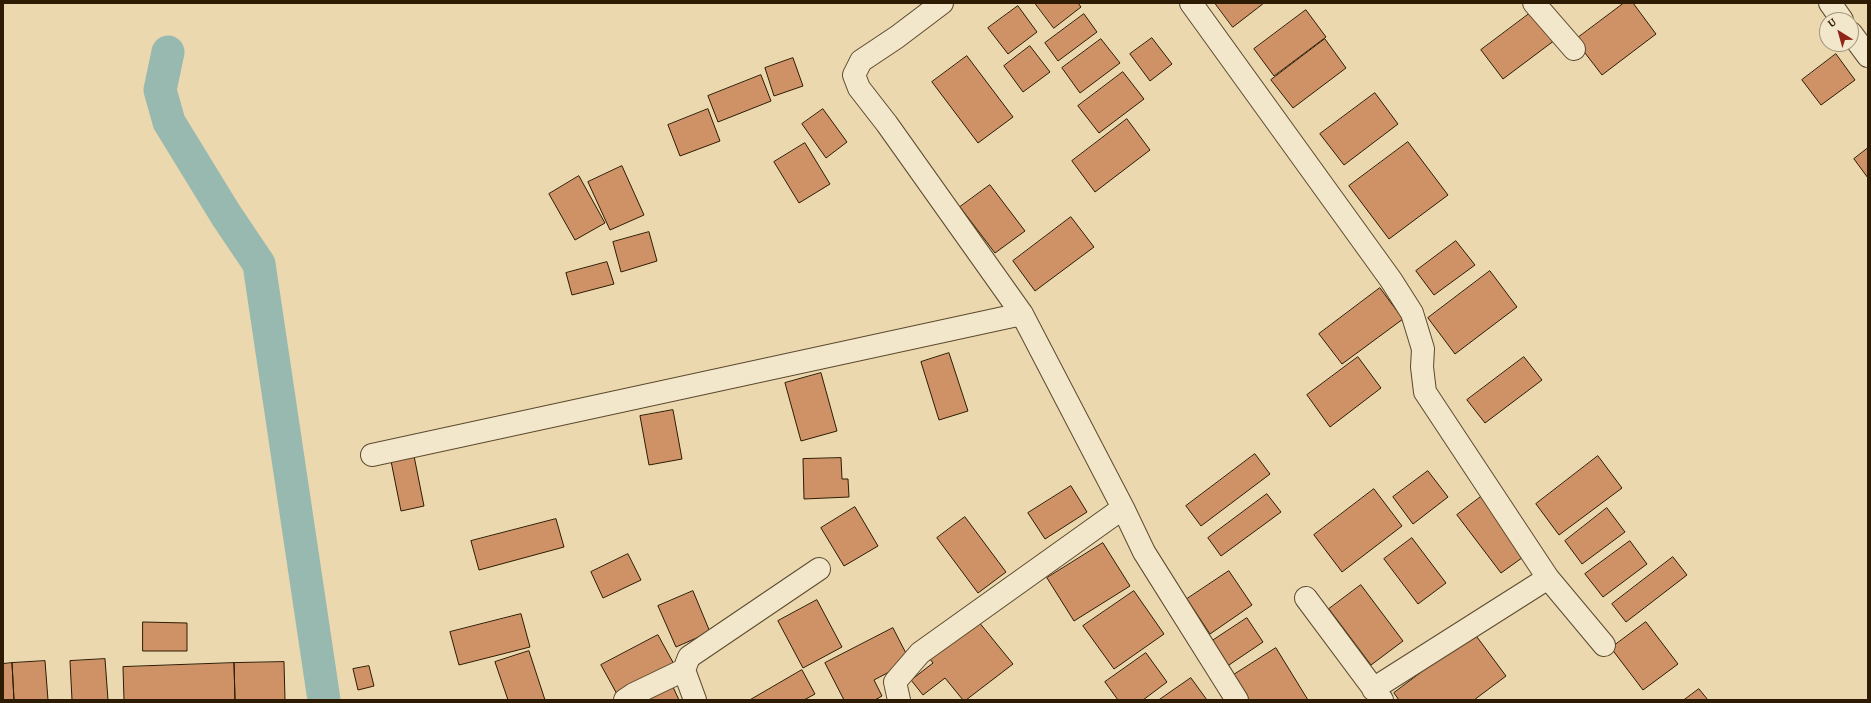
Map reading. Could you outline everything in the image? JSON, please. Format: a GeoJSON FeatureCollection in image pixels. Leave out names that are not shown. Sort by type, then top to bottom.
{"type":"FeatureCollection","features":[{"type":"Feature","properties":{"kind":"street"},"geometry":{"type":"LineString","coordinates":[[942,3],[897,37],[861,61],[854,75],[859,88],[887,124],[1022,314],[1123,508],[1144,552],[1237,700]]}},
{"type":"Feature","properties":{"kind":"street"},"geometry":{"type":"LineString","coordinates":[[1191,3],[1386,274],[1412,313],[1423,348],[1422,367],[1425,392],[1548,578],[1604,645]]}},
{"type":"Feature","properties":{"kind":"street"},"geometry":{"type":"LineString","coordinates":[[1534,3],[1574,49]]}},
{"type":"Feature","properties":{"kind":"street"},"geometry":{"type":"LineString","coordinates":[[1830,3],[1836,12]]}},
{"type":"Feature","properties":{"kind":"street"},"geometry":{"type":"LineString","coordinates":[[1859,43],[1868,56]]}},
{"type":"Feature","properties":{"kind":"street"},"geometry":{"type":"LineString","coordinates":[[372,455],[1022,314]]}},
{"type":"Feature","properties":{"kind":"street"},"geometry":{"type":"LineString","coordinates":[[899,700],[895,682],[920,654],[1123,508]]}},
{"type":"Feature","properties":{"kind":"street"},"geometry":{"type":"LineString","coordinates":[[695,700],[684,670],[689,657],[819,569]]}},
{"type":"Feature","properties":{"kind":"street"},"geometry":{"type":"LineString","coordinates":[[1306,598],[1377,695],[1548,578]]}},
{"type":"Feature","properties":{"kind":"street"},"geometry":{"type":"LineString","coordinates":[[625,700],[634,694],[684,670]]}},
{"type":"Feature","properties":{"kind":"building"},"geometry":{"type":"Polygon","coordinates":[[[1035,3],[1078,3],[1081,7],[1054,28],[1035,3]]]}},
{"type":"Feature","properties":{"kind":"building"},"geometry":{"type":"Polygon","coordinates":[[[1215,3],[1264,3],[1233,27],[1215,3]]]}},
{"type":"Feature","properties":{"kind":"building"},"geometry":{"type":"Polygon","coordinates":[[[1624,3],[1633,3],[1656,34],[1602,75],[1575,40],[1624,3]]]}},
{"type":"Feature","properties":{"kind":"building"},"geometry":{"type":"Polygon","coordinates":[[[1018,6],[1037,32],[1008,54],[988,28],[1018,6]]]}},
{"type":"Feature","properties":{"kind":"building"},"geometry":{"type":"Polygon","coordinates":[[[1306,10],[1326,37],[1274,76],[1254,49],[1306,10]]]}},
{"type":"Feature","properties":{"kind":"building"},"geometry":{"type":"Polygon","coordinates":[[[1533,11],[1555,40],[1503,79],[1481,50],[1533,11]]]}},
{"type":"Feature","properties":{"kind":"building"},"geometry":{"type":"Polygon","coordinates":[[[1084,14],[1097,32],[1058,61],[1045,43],[1084,14]]]}},
{"type":"Feature","properties":{"kind":"building"},"geometry":{"type":"Polygon","coordinates":[[[1152,38],[1172,64],[1150,81],[1130,54],[1152,38]]]}},
{"type":"Feature","properties":{"kind":"building"},"geometry":{"type":"Polygon","coordinates":[[[1101,39],[1120,63],[1080,93],[1062,68],[1101,39]]]}},
{"type":"Feature","properties":{"kind":"building"},"geometry":{"type":"Polygon","coordinates":[[[1325,39],[1346,68],[1293,108],[1271,80],[1325,39]]]}},
{"type":"Feature","properties":{"kind":"building"},"geometry":{"type":"Polygon","coordinates":[[[1030,46],[1050,72],[1023,92],[1004,66],[1030,46]]]}},
{"type":"Feature","properties":{"kind":"building"},"geometry":{"type":"Polygon","coordinates":[[[1836,54],[1855,80],[1821,105],[1802,80],[1836,54]]]}},
{"type":"Feature","properties":{"kind":"building"},"geometry":{"type":"Polygon","coordinates":[[[967,56],[1013,117],[978,143],[932,82],[967,56]]]}},
{"type":"Feature","properties":{"kind":"building"},"geometry":{"type":"Polygon","coordinates":[[[793,58],[803,86],[774,96],[765,68],[793,58]]]}},
{"type":"Feature","properties":{"kind":"building"},"geometry":{"type":"Polygon","coordinates":[[[1123,72],[1144,99],[1099,133],[1078,106],[1123,72]]]}},
{"type":"Feature","properties":{"kind":"building"},"geometry":{"type":"Polygon","coordinates":[[[761,75],[771,101],[718,122],[708,96],[761,75]]]}},
{"type":"Feature","properties":{"kind":"building"},"geometry":{"type":"Polygon","coordinates":[[[1375,93],[1398,124],[1344,165],[1320,134],[1375,93]]]}},
{"type":"Feature","properties":{"kind":"building"},"geometry":{"type":"Polygon","coordinates":[[[708,109],[720,141],[680,156],[668,125],[708,109]]]}},
{"type":"Feature","properties":{"kind":"building"},"geometry":{"type":"Polygon","coordinates":[[[823,109],[847,142],[826,158],[802,124],[823,109]]]}},
{"type":"Feature","properties":{"kind":"building"},"geometry":{"type":"Polygon","coordinates":[[[1127,119],[1150,150],[1095,192],[1072,161],[1127,119]]]}},
{"type":"Feature","properties":{"kind":"building"},"geometry":{"type":"Polygon","coordinates":[[[1408,142],[1448,195],[1389,239],[1349,186],[1408,142]]]}},
{"type":"Feature","properties":{"kind":"building"},"geometry":{"type":"Polygon","coordinates":[[[805,143],[830,184],[799,203],[774,162],[805,143]]]}},
{"type":"Feature","properties":{"kind":"building"},"geometry":{"type":"Polygon","coordinates":[[[1868,148],[1868,178],[1854,159],[1868,148]]]}},
{"type":"Feature","properties":{"kind":"building"},"geometry":{"type":"Polygon","coordinates":[[[622,166],[644,215],[610,230],[588,182],[622,166]]]}},
{"type":"Feature","properties":{"kind":"building"},"geometry":{"type":"Polygon","coordinates":[[[579,176],[605,223],[575,240],[549,194],[579,176]]]}},
{"type":"Feature","properties":{"kind":"building"},"geometry":{"type":"Polygon","coordinates":[[[990,185],[1025,231],[995,253],[960,207],[990,185]]]}},
{"type":"Feature","properties":{"kind":"building"},"geometry":{"type":"Polygon","coordinates":[[[1071,217],[1094,247],[1035,291],[1013,261],[1071,217]]]}},
{"type":"Feature","properties":{"kind":"building"},"geometry":{"type":"Polygon","coordinates":[[[649,232],[657,261],[621,272],[613,242],[649,232]]]}},
{"type":"Feature","properties":{"kind":"building"},"geometry":{"type":"Polygon","coordinates":[[[1456,241],[1475,265],[1434,295],[1416,271],[1456,241]]]}},
{"type":"Feature","properties":{"kind":"building"},"geometry":{"type":"Polygon","coordinates":[[[607,262],[614,284],[572,295],[566,273],[607,262]]]}},
{"type":"Feature","properties":{"kind":"building"},"geometry":{"type":"Polygon","coordinates":[[[1490,271],[1517,307],[1455,354],[1428,318],[1490,271]]]}},
{"type":"Feature","properties":{"kind":"building"},"geometry":{"type":"Polygon","coordinates":[[[1380,288],[1403,319],[1342,364],[1319,334],[1380,288]]]}},
{"type":"Feature","properties":{"kind":"building"},"geometry":{"type":"Polygon","coordinates":[[[949,353],[968,411],[939,420],[921,362],[949,353]]]}},
{"type":"Feature","properties":{"kind":"building"},"geometry":{"type":"Polygon","coordinates":[[[1358,357],[1381,388],[1330,427],[1307,395],[1358,357]]]}},
{"type":"Feature","properties":{"kind":"building"},"geometry":{"type":"Polygon","coordinates":[[[1524,357],[1542,380],[1485,423],[1467,400],[1524,357]]]}},
{"type":"Feature","properties":{"kind":"building"},"geometry":{"type":"Polygon","coordinates":[[[821,373],[837,431],[801,441],[785,383],[821,373]]]}},
{"type":"Feature","properties":{"kind":"building"},"geometry":{"type":"Polygon","coordinates":[[[673,410],[682,459],[649,465],[640,416],[673,410]]]}},
{"type":"Feature","properties":{"kind":"building"},"geometry":{"type":"Polygon","coordinates":[[[1255,454],[1270,474],[1201,526],[1186,506],[1255,454]]]}},
{"type":"Feature","properties":{"kind":"building"},"geometry":{"type":"Polygon","coordinates":[[[414,456],[424,506],[401,511],[391,461],[414,456]]]}},
{"type":"Feature","properties":{"kind":"building"},"geometry":{"type":"Polygon","coordinates":[[[1598,456],[1622,488],[1559,535],[1536,504],[1598,456]]]}},
{"type":"Feature","properties":{"kind":"building"},"geometry":{"type":"Polygon","coordinates":[[[841,458],[842,479],[848,479],[849,497],[804,499],[803,459],[841,458]]]}},
{"type":"Feature","properties":{"kind":"building"},"geometry":{"type":"Polygon","coordinates":[[[1428,471],[1448,497],[1413,524],[1393,497],[1428,471]]]}},
{"type":"Feature","properties":{"kind":"building"},"geometry":{"type":"Polygon","coordinates":[[[1071,486],[1087,512],[1045,539],[1028,513],[1071,486]]]}},
{"type":"Feature","properties":{"kind":"building"},"geometry":{"type":"Polygon","coordinates":[[[1374,489],[1402,526],[1342,572],[1314,535],[1374,489]]]}},
{"type":"Feature","properties":{"kind":"building"},"geometry":{"type":"Polygon","coordinates":[[[1267,494],[1281,512],[1221,556],[1208,538],[1267,494]]]}},
{"type":"Feature","properties":{"kind":"building"},"geometry":{"type":"Polygon","coordinates":[[[1482,496],[1526,555],[1501,573],[1457,515],[1482,496]]]}},
{"type":"Feature","properties":{"kind":"building"},"geometry":{"type":"Polygon","coordinates":[[[855,507],[878,546],[844,566],[821,528],[855,507]]]}},
{"type":"Feature","properties":{"kind":"building"},"geometry":{"type":"Polygon","coordinates":[[[1607,508],[1625,532],[1582,564],[1565,541],[1607,508]]]}},
{"type":"Feature","properties":{"kind":"building"},"geometry":{"type":"Polygon","coordinates":[[[965,517],[1006,572],[978,593],[937,538],[965,517]]]}},
{"type":"Feature","properties":{"kind":"building"},"geometry":{"type":"Polygon","coordinates":[[[556,519],[564,547],[479,570],[471,541],[556,519]]]}},
{"type":"Feature","properties":{"kind":"building"},"geometry":{"type":"Polygon","coordinates":[[[1412,538],[1446,583],[1418,604],[1384,559],[1412,538]]]}},
{"type":"Feature","properties":{"kind":"building"},"geometry":{"type":"Polygon","coordinates":[[[1630,541],[1647,564],[1603,597],[1585,574],[1630,541]]]}},
{"type":"Feature","properties":{"kind":"building"},"geometry":{"type":"Polygon","coordinates":[[[1103,543],[1130,586],[1074,621],[1047,578],[1103,543]]]}},
{"type":"Feature","properties":{"kind":"building"},"geometry":{"type":"Polygon","coordinates":[[[628,554],[641,580],[603,598],[591,572],[628,554]]]}},
{"type":"Feature","properties":{"kind":"building"},"geometry":{"type":"Polygon","coordinates":[[[1673,557],[1687,575],[1626,622],[1612,604],[1673,557]]]}},
{"type":"Feature","properties":{"kind":"building"},"geometry":{"type":"Polygon","coordinates":[[[1229,571],[1252,605],[1210,634],[1187,599],[1229,571]]]}},
{"type":"Feature","properties":{"kind":"building"},"geometry":{"type":"Polygon","coordinates":[[[1361,585],[1403,641],[1371,665],[1329,609],[1361,585]]]}},
{"type":"Feature","properties":{"kind":"building"},"geometry":{"type":"Polygon","coordinates":[[[693,591],[710,632],[676,647],[658,606],[693,591]]]}},
{"type":"Feature","properties":{"kind":"building"},"geometry":{"type":"Polygon","coordinates":[[[1134,591],[1164,634],[1114,669],[1083,626],[1134,591]]]}},
{"type":"Feature","properties":{"kind":"building"},"geometry":{"type":"Polygon","coordinates":[[[817,600],[842,647],[803,668],[778,621],[817,600]]]}},
{"type":"Feature","properties":{"kind":"building"},"geometry":{"type":"Polygon","coordinates":[[[521,614],[530,647],[459,665],[450,632],[521,614]]]}},
{"type":"Feature","properties":{"kind":"building"},"geometry":{"type":"Polygon","coordinates":[[[1247,618],[1263,642],[1223,669],[1206,645],[1247,618]]]}},
{"type":"Feature","properties":{"kind":"building"},"geometry":{"type":"Polygon","coordinates":[[[978,621],[1013,664],[966,700],[963,700],[945,678],[923,695],[911,680],[933,663],[930,659],[978,621]]]}},
{"type":"Feature","properties":{"kind":"building"},"geometry":{"type":"Polygon","coordinates":[[[143,622],[187,623],[187,651],[143,651],[143,622]]]}},
{"type":"Feature","properties":{"kind":"building"},"geometry":{"type":"Polygon","coordinates":[[[1646,622],[1678,664],[1643,690],[1611,648],[1646,622]]]}},
{"type":"Feature","properties":{"kind":"building"},"geometry":{"type":"Polygon","coordinates":[[[893,628],[910,661],[874,680],[882,696],[875,700],[844,700],[825,663],[893,628]]]}},
{"type":"Feature","properties":{"kind":"building"},"geometry":{"type":"Polygon","coordinates":[[[1474,633],[1506,676],[1474,700],[1399,700],[1394,693],[1474,633]]]}},
{"type":"Feature","properties":{"kind":"building"},"geometry":{"type":"Polygon","coordinates":[[[658,635],[675,666],[618,696],[601,665],[658,635]]]}},
{"type":"Feature","properties":{"kind":"building"},"geometry":{"type":"Polygon","coordinates":[[[1276,648],[1308,700],[1247,700],[1232,676],[1276,648]]]}},
{"type":"Feature","properties":{"kind":"building"},"geometry":{"type":"Polygon","coordinates":[[[529,651],[545,700],[508,700],[495,662],[529,651]]]}},
{"type":"Feature","properties":{"kind":"building"},"geometry":{"type":"Polygon","coordinates":[[[1146,653],[1167,682],[1143,700],[1118,700],[1105,682],[1146,653]]]}},
{"type":"Feature","properties":{"kind":"building"},"geometry":{"type":"Polygon","coordinates":[[[105,659],[108,700],[72,700],[70,661],[105,659]]]}},
{"type":"Feature","properties":{"kind":"building"},"geometry":{"type":"Polygon","coordinates":[[[45,661],[48,700],[14,700],[12,663],[45,661]]]}},
{"type":"Feature","properties":{"kind":"building"},"geometry":{"type":"Polygon","coordinates":[[[284,662],[285,700],[235,700],[234,663],[284,662]]]}},
{"type":"Feature","properties":{"kind":"building"},"geometry":{"type":"Polygon","coordinates":[[[12,663],[14,700],[3,700],[3,664],[12,663]]]}},
{"type":"Feature","properties":{"kind":"building"},"geometry":{"type":"Polygon","coordinates":[[[234,663],[235,700],[124,700],[123,667],[234,663]]]}},
{"type":"Feature","properties":{"kind":"building"},"geometry":{"type":"Polygon","coordinates":[[[369,666],[374,686],[358,690],[353,669],[369,666]]]}},
{"type":"Feature","properties":{"kind":"building"},"geometry":{"type":"Polygon","coordinates":[[[802,670],[815,694],[804,700],[750,700],[802,670]]]}},
{"type":"Feature","properties":{"kind":"building"},"geometry":{"type":"Polygon","coordinates":[[[1191,678],[1207,700],[1159,700],[1191,678]]]}},
{"type":"Feature","properties":{"kind":"building"},"geometry":{"type":"Polygon","coordinates":[[[673,687],[679,700],[645,700],[673,687]]]}},
{"type":"Feature","properties":{"kind":"building"},"geometry":{"type":"Polygon","coordinates":[[[1699,689],[1708,700],[1684,700],[1699,689]]]}},
{"type":"Feature","properties":{"kind":"waterway"},"geometry":{"type":"LineString","coordinates":[[168,52],[160,90],[169,122],[226,215],[259,264],[324,700]]}}]}
